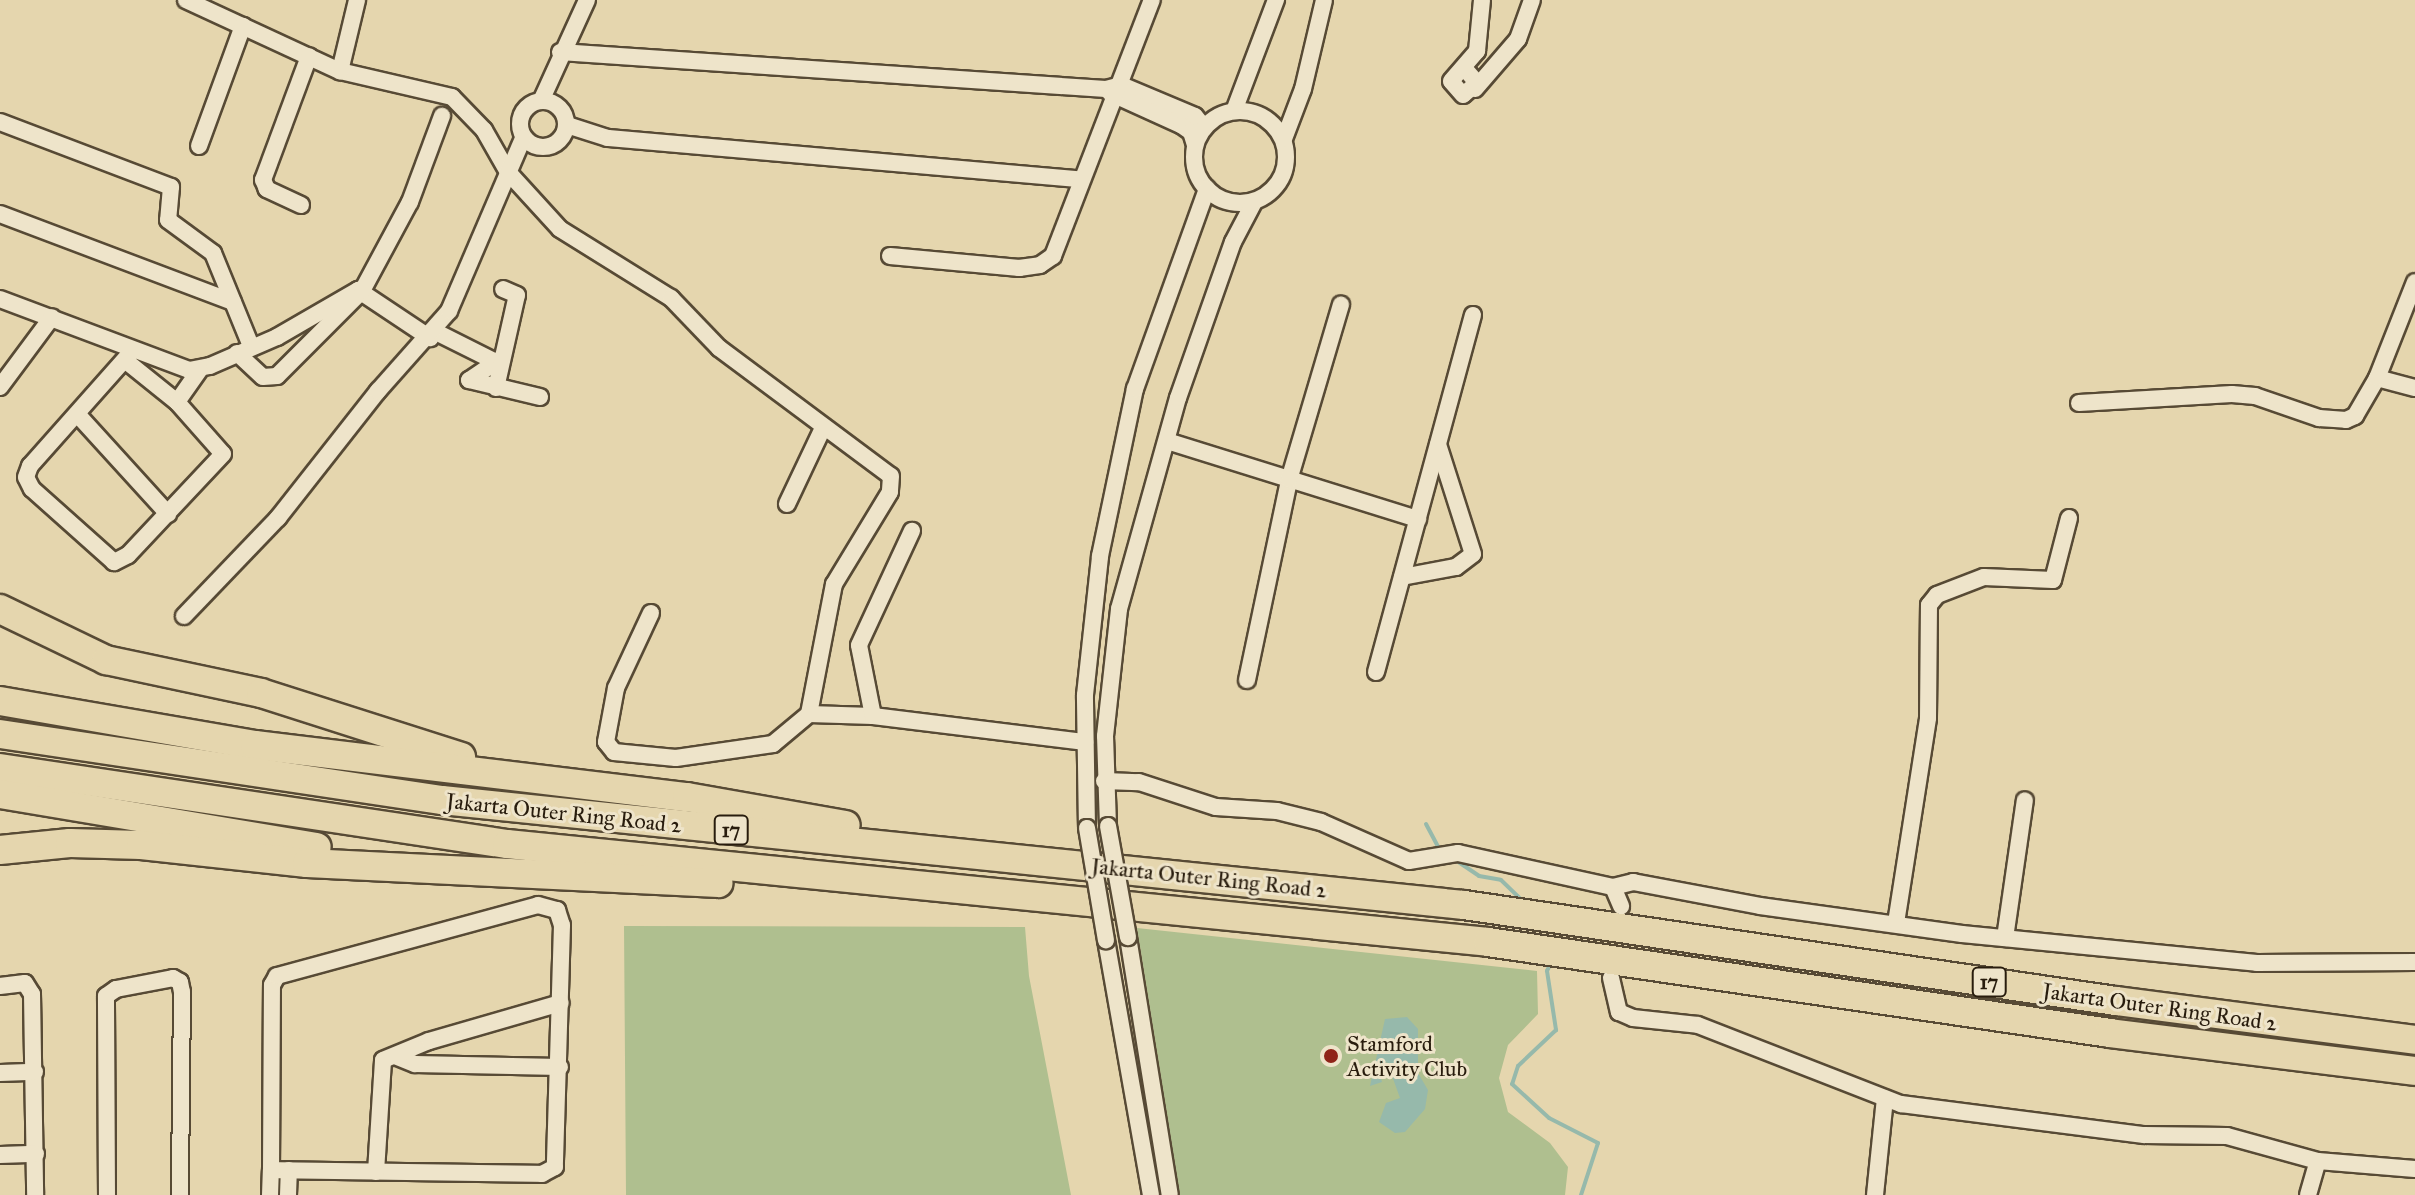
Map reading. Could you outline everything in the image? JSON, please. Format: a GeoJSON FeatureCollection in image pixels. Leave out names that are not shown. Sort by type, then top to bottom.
{"type":"FeatureCollection","features":[{"type":"Feature","properties":{"kind":"highway"},"geometry":{"type":"LineString","coordinates":[[0,609],[106,660],[261,693],[527,778]]}},
{"type":"Feature","properties":{"kind":"highway"},"geometry":{"type":"LineString","coordinates":[[0,701],[255,745],[687,797],[1078,865]]}},
{"type":"Feature","properties":{"kind":"highway","name":"Jakarta Outer Ring Road 2"},"geometry":{"type":"LineString","coordinates":[[0,734],[442,800],[1464,905],[2116,1001],[2415,1040]]}},
{"type":"Feature","properties":{"kind":"highway","name":"Jakarta Outer Ring Road 2"},"geometry":{"type":"LineString","coordinates":[[0,768],[493,842],[1488,942],[2110,1033],[2415,1071]]}},
{"type":"Feature","properties":{"kind":"highway"},"geometry":{"type":"LineString","coordinates":[[0,794],[456,872]]}},
{"type":"Feature","properties":{"kind":"highway"},"geometry":{"type":"LineString","coordinates":[[0,850],[70,843],[141,845],[307,863],[456,872],[1036,896]]}},
{"type":"Feature","properties":{"kind":"street"},"geometry":{"type":"LineString","coordinates":[[340,71],[357,0]]}},
{"type":"Feature","properties":{"kind":"street"},"geometry":{"type":"LineString","coordinates":[[184,616],[278,518],[378,391],[432,334],[489,226],[523,138],[521,115],[541,101],[560,52],[587,0]]}},
{"type":"Feature","properties":{"kind":"street"},"geometry":{"type":"LineString","coordinates":[[890,256],[1006,268],[1040,265],[1059,248],[1081,179],[1152,0]]}},
{"type":"Feature","properties":{"kind":"street"},"geometry":{"type":"LineString","coordinates":[[1234,111],[1276,0]]}},
{"type":"Feature","properties":{"kind":"street"},"geometry":{"type":"LineString","coordinates":[[1170,1195],[1108,826],[1104,781],[1115,627],[1210,302],[1254,202],[1275,188],[1284,173],[1284,139],[1303,89],[1324,0]]}},
{"type":"Feature","properties":{"kind":"street"},"geometry":{"type":"LineString","coordinates":[[1482,0],[1477,51],[1465,69],[1476,76],[1475,89],[1518,39],[1532,0]]}},
{"type":"Feature","properties":{"kind":"street"},"geometry":{"type":"LineString","coordinates":[[195,2],[340,71],[452,97],[484,130],[508,172],[560,229],[671,298],[719,348],[894,482],[834,584],[809,714],[773,744],[676,758],[610,750],[606,742],[616,688],[651,613]]}},
{"type":"Feature","properties":{"kind":"street"},"geometry":{"type":"LineString","coordinates":[[199,146],[243,26]]}},
{"type":"Feature","properties":{"kind":"street"},"geometry":{"type":"LineString","coordinates":[[1477,51],[1496,65]]}},
{"type":"Feature","properties":{"kind":"street"},"geometry":{"type":"LineString","coordinates":[[560,52],[1115,91],[1195,116],[1204,127]]}},
{"type":"Feature","properties":{"kind":"street"},"geometry":{"type":"LineString","coordinates":[[301,205],[267,189],[263,180],[309,56]]}},
{"type":"Feature","properties":{"kind":"street"},"geometry":{"type":"LineString","coordinates":[[1115,91],[1191,132],[1198,175],[1207,189],[1231,202],[1254,202]]}},
{"type":"Feature","properties":{"kind":"street"},"geometry":{"type":"LineString","coordinates":[[541,101],[562,110],[567,125]]}},
{"type":"Feature","properties":{"kind":"street"},"geometry":{"type":"LineString","coordinates":[[1195,145],[1204,127],[1234,111],[1264,116],[1284,139]]}},
{"type":"Feature","properties":{"kind":"street"},"geometry":{"type":"LineString","coordinates":[[0,122],[171,187],[168,220],[210,249],[233,302],[244,350],[263,377],[277,376],[362,291],[410,202],[442,116]]}},
{"type":"Feature","properties":{"kind":"street"},"geometry":{"type":"LineString","coordinates":[[567,125],[608,138],[1081,179]]}},
{"type":"Feature","properties":{"kind":"street"},"geometry":{"type":"LineString","coordinates":[[523,138],[537,147],[554,145],[567,125]]}},
{"type":"Feature","properties":{"kind":"street"},"geometry":{"type":"LineString","coordinates":[[1151,1195],[1087,828],[1085,742],[1090,626],[1126,422],[1167,290],[1207,189]]}},
{"type":"Feature","properties":{"kind":"street"},"geometry":{"type":"LineString","coordinates":[[0,214],[233,302]]}},
{"type":"Feature","properties":{"kind":"street"},"geometry":{"type":"LineString","coordinates":[[2079,403],[2232,394],[2255,396],[2319,418],[2346,420],[2355,416],[2377,378],[2415,282]]}},
{"type":"Feature","properties":{"kind":"street"},"geometry":{"type":"LineString","coordinates":[[496,388],[498,361],[517,295],[503,289]]}},
{"type":"Feature","properties":{"kind":"street"},"geometry":{"type":"LineString","coordinates":[[0,299],[52,317],[129,355],[181,369],[199,370],[310,320],[354,290],[362,291],[432,334],[498,361]]}},
{"type":"Feature","properties":{"kind":"street"},"geometry":{"type":"LineString","coordinates":[[1247,680],[1289,480],[1341,305]]}},
{"type":"Feature","properties":{"kind":"street"},"geometry":{"type":"LineString","coordinates":[[1376,672],[1473,315]]}},
{"type":"Feature","properties":{"kind":"street"},"geometry":{"type":"LineString","coordinates":[[0,387],[52,317]]}},
{"type":"Feature","properties":{"kind":"street"},"geometry":{"type":"LineString","coordinates":[[129,355],[177,402],[223,454],[128,555],[111,562],[32,489],[26,477],[30,466],[129,355]]}},
{"type":"Feature","properties":{"kind":"street"},"geometry":{"type":"LineString","coordinates":[[498,361],[469,380],[540,397]]}},
{"type":"Feature","properties":{"kind":"street"},"geometry":{"type":"LineString","coordinates":[[177,402],[199,370]]}},
{"type":"Feature","properties":{"kind":"street"},"geometry":{"type":"LineString","coordinates":[[2377,378],[2415,388]]}},
{"type":"Feature","properties":{"kind":"street"},"geometry":{"type":"LineString","coordinates":[[78,415],[168,514]]}},
{"type":"Feature","properties":{"kind":"street"},"geometry":{"type":"LineString","coordinates":[[787,504],[823,428]]}},
{"type":"Feature","properties":{"kind":"street"},"geometry":{"type":"LineString","coordinates":[[1167,441],[1418,519]]}},
{"type":"Feature","properties":{"kind":"street"},"geometry":{"type":"LineString","coordinates":[[1402,577],[1456,567],[1473,554],[1438,444]]}},
{"type":"Feature","properties":{"kind":"street"},"geometry":{"type":"LineString","coordinates":[[1896,923],[1928,718],[1929,605],[1937,595],[1984,577],[2053,580],[2069,518]]}},
{"type":"Feature","properties":{"kind":"street"},"geometry":{"type":"LineString","coordinates":[[873,716],[859,645],[912,531]]}},
{"type":"Feature","properties":{"kind":"street"},"geometry":{"type":"LineString","coordinates":[[809,714],[873,716],[1085,742]]}},
{"type":"Feature","properties":{"kind":"street"},"geometry":{"type":"LineString","coordinates":[[1104,781],[1139,782],[1216,807],[1277,811],[1321,822],[1409,861],[1445,853],[1613,887],[1633,882],[1760,906],[2005,938],[2257,963],[2415,962]]}},
{"type":"Feature","properties":{"kind":"street"},"geometry":{"type":"LineString","coordinates":[[2005,938],[2025,800]]}},
{"type":"Feature","properties":{"kind":"street"},"geometry":{"type":"LineString","coordinates":[[1613,887],[1621,906]]}},
{"type":"Feature","properties":{"kind":"street"},"geometry":{"type":"LineString","coordinates":[[270,1195],[272,985],[284,971],[548,906],[557,910],[562,925],[558,1156],[549,1171],[271,1170]]}},
{"type":"Feature","properties":{"kind":"street"},"geometry":{"type":"LineString","coordinates":[[107,1195],[106,996],[116,989],[173,978],[180,982],[182,992],[180,1195]]}},
{"type":"Feature","properties":{"kind":"street"},"geometry":{"type":"LineString","coordinates":[[1611,978],[1619,1012],[1698,1025],[1885,1099],[2144,1135],[2227,1136],[2318,1161],[2415,1169]]}},
{"type":"Feature","properties":{"kind":"street"},"geometry":{"type":"LineString","coordinates":[[0,986],[25,983],[30,987],[35,1072],[35,1195]]}},
{"type":"Feature","properties":{"kind":"street"},"geometry":{"type":"LineString","coordinates":[[376,1172],[381,1065],[429,1041],[561,1003]]}},
{"type":"Feature","properties":{"kind":"street"},"geometry":{"type":"LineString","coordinates":[[395,1056],[415,1064],[560,1067]]}},
{"type":"Feature","properties":{"kind":"street"},"geometry":{"type":"LineString","coordinates":[[0,1073],[35,1072]]}},
{"type":"Feature","properties":{"kind":"street"},"geometry":{"type":"LineString","coordinates":[[1875,1195],[1885,1099]]}},
{"type":"Feature","properties":{"kind":"street"},"geometry":{"type":"LineString","coordinates":[[0,1155],[36,1154]]}},
{"type":"Feature","properties":{"kind":"street"},"geometry":{"type":"LineString","coordinates":[[2308,1195],[2318,1161]]}},
{"type":"Feature","properties":{"kind":"street"},"geometry":{"type":"LineString","coordinates":[[288,1195],[289,1170]]}},
{"type":"Feature","properties":{"kind":"green space"},"geometry":{"type":"Polygon","coordinates":[[[624,926],[1025,927],[1029,976],[1071,1195],[626,1195],[624,926]]]}},
{"type":"Feature","properties":{"kind":"green space","name":"Stamford Activity Club"},"geometry":{"type":"Polygon","coordinates":[[[1137,928],[1537,971],[1538,1014],[1508,1045],[1499,1078],[1508,1112],[1550,1143],[1568,1167],[1565,1195],[1180,1195],[1137,928]]]}},
{"type":"Feature","properties":{"kind":"shaded area"},"geometry":{"type":"Polygon","coordinates":[[[1407,1017],[1418,1029],[1418,1073],[1428,1090],[1425,1109],[1405,1132],[1395,1133],[1379,1122],[1386,1103],[1400,1098],[1387,1062],[1378,1069],[1382,1082],[1370,1086],[1385,1019],[1407,1017]]]}},
{"type":"Feature","properties":{"kind":"waterway"},"geometry":{"type":"LineString","coordinates":[[1426,824],[1440,850]]}},
{"type":"Feature","properties":{"kind":"waterway"},"geometry":{"type":"LineString","coordinates":[[1454,859],[1479,876],[1501,880],[1523,901]]}},
{"type":"Feature","properties":{"kind":"waterway"},"geometry":{"type":"LineString","coordinates":[[1551,963],[1547,971],[1556,1030],[1518,1066],[1512,1084],[1549,1118],[1598,1143],[1581,1195]]}},
{"type":"Feature","properties":{"kind":"place","name":"Stamford Activity Club"},"geometry":{"type":"Point","coordinates":[1331,1056]}}]}
